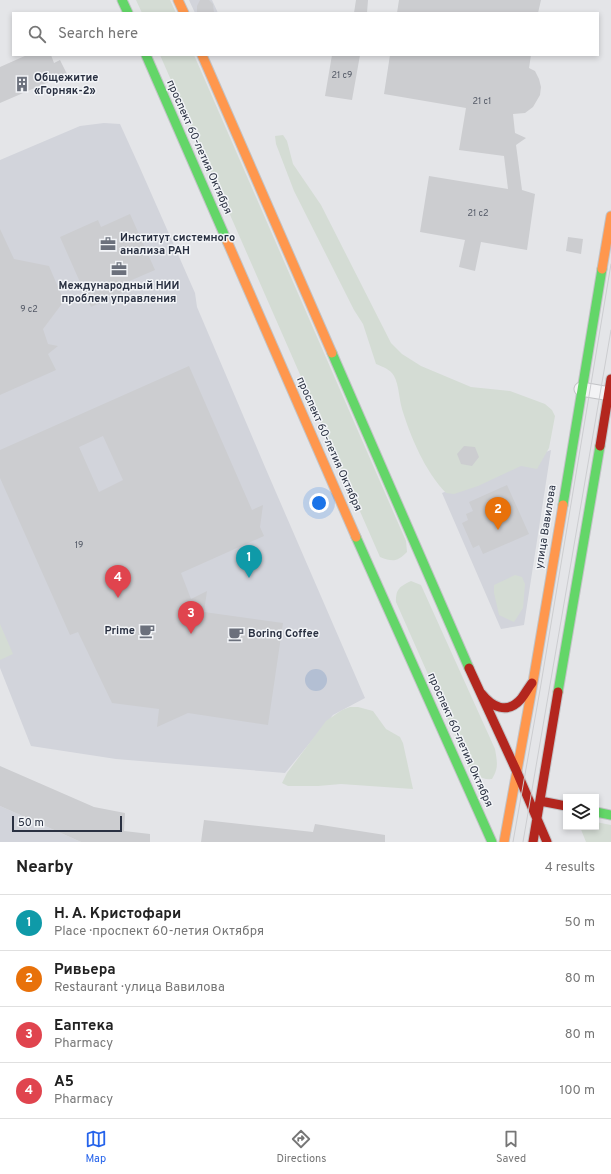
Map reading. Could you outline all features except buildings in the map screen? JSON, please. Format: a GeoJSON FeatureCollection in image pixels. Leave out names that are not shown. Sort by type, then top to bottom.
{"type":"FeatureCollection","features":[{"type":"Feature","properties":{"kind":"main road"},"geometry":{"type":"LineString","coordinates":[[122,0],[128,12]]}},
{"type":"Feature","properties":{"kind":"main road"},"geometry":{"type":"LineString","coordinates":[[178,0],[184,12]]}},
{"type":"Feature","properties":{"kind":"main road","name":"проспект 60-летия Октября"},"geometry":{"type":"LineString","coordinates":[[146,56],[294,396],[492,842]]}},
{"type":"Feature","properties":{"kind":"main road"},"geometry":{"type":"LineString","coordinates":[[202,56],[479,690],[547,842]]}},
{"type":"Feature","properties":{"kind":"main road","name":"улица Вавилова"},"geometry":{"type":"LineString","coordinates":[[504,842],[533,682],[611,216]]}},
{"type":"Feature","properties":{"kind":"main road"},"geometry":{"type":"LineString","coordinates":[[533,842],[610,394],[611,379]]}},
{"type":"Feature","properties":{"kind":"main road"},"geometry":{"type":"LineString","coordinates":[[479,690],[488,702],[495,707],[505,708],[516,703],[533,682]]}},
{"type":"Feature","properties":{"kind":"main road"},"geometry":{"type":"LineString","coordinates":[[540,801],[563,805]]}},
{"type":"Feature","properties":{"kind":"main road"},"geometry":{"type":"LineString","coordinates":[[599,812],[611,814]]}},
{"type":"Feature","properties":{"kind":"street"},"geometry":{"type":"LineString","coordinates":[[581,389],[610,394]]}},
{"type":"Feature","properties":{"kind":"shaded area"},"geometry":{"type":"Polygon","coordinates":[[[136,0],[170,0],[176,12],[142,12],[136,0]]]}},
{"type":"Feature","properties":{"kind":"shaded area"},"geometry":{"type":"Polygon","coordinates":[[[189,0],[212,0],[218,12],[195,12],[189,0]]]}},
{"type":"Feature","properties":{"kind":"shaded area"},"geometry":{"type":"Polygon","coordinates":[[[160,56],[194,56],[406,541],[407,552],[400,558],[388,560],[380,557],[160,56]]]}},
{"type":"Feature","properties":{"kind":"shaded area"},"geometry":{"type":"Polygon","coordinates":[[[104,123],[120,124],[140,168],[195,293],[197,307],[365,698],[333,715],[285,773],[116,759],[31,746],[0,668],[0,160],[80,126],[104,123]]]}},
{"type":"Feature","properties":{"kind":"shaded area"},"geometry":{"type":"Polygon","coordinates":[[[283,135],[287,141],[293,164],[321,205],[391,343],[402,354],[421,366],[471,387],[510,391],[545,404],[552,410],[555,416],[549,448],[537,469],[521,466],[478,486],[454,494],[446,493],[438,484],[414,443],[402,409],[394,376],[384,367],[376,364],[363,324],[354,310],[294,191],[276,144],[275,136],[283,135]]]}},
{"type":"Feature","properties":{"kind":"shaded area"},"geometry":{"type":"Polygon","coordinates":[[[551,450],[524,625],[501,629],[442,493],[551,450]]]}},
{"type":"Feature","properties":{"kind":"shaded area"},"geometry":{"type":"Polygon","coordinates":[[[515,575],[522,577],[525,584],[523,608],[514,622],[499,615],[494,593],[494,585],[515,575]]]}},
{"type":"Feature","properties":{"kind":"shaded area"},"geometry":{"type":"Polygon","coordinates":[[[411,581],[421,585],[495,749],[497,768],[492,779],[482,778],[469,767],[396,602],[399,589],[411,581]]]}},
{"type":"Feature","properties":{"kind":"shaded area"},"geometry":{"type":"Polygon","coordinates":[[[0,624],[13,654],[0,660],[0,624]]]}},
{"type":"Feature","properties":{"kind":"shaded area"},"geometry":{"type":"Polygon","coordinates":[[[350,707],[358,707],[373,711],[386,729],[400,737],[403,743],[413,789],[341,784],[288,786],[282,783],[287,773],[326,721],[342,710],[350,707]]]}},
{"type":"Feature","properties":{"kind":"shaded area"},"geometry":{"type":"Polygon","coordinates":[[[0,806],[81,842],[0,842],[0,806]]]}},
{"type":"Feature","properties":{"kind":"shaded area"},"geometry":{"type":"Polygon","coordinates":[[[599,823],[611,825],[611,842],[586,842],[581,830],[599,830],[599,823]]]}},
{"type":"Feature","properties":{"kind":"water"},"geometry":{"type":"Polygon","coordinates":[[[316,669],[324,672],[327,680],[324,688],[316,691],[308,688],[305,680],[308,672],[316,669]]]}},
{"type":"Feature","properties":{"kind":"tram line"},"geometry":{"type":"LineString","coordinates":[[513,842],[540,690],[611,264]]}},
{"type":"Feature","properties":{"kind":"tram line"},"geometry":{"type":"LineString","coordinates":[[523,842],[611,330]]}},
{"type":"Feature","properties":{"kind":"traffic: fast"},"geometry":{"type":"LineString","coordinates":[[122,0],[128,12]]}},
{"type":"Feature","properties":{"kind":"traffic: fast"},"geometry":{"type":"LineString","coordinates":[[146,56],[227,241]]}},
{"type":"Feature","properties":{"kind":"traffic: fast"},"geometry":{"type":"LineString","coordinates":[[563,505],[602,269]]}},
{"type":"Feature","properties":{"kind":"traffic: fast"},"geometry":{"type":"LineString","coordinates":[[332,353],[469,668]]}},
{"type":"Feature","properties":{"kind":"traffic: fast"},"geometry":{"type":"LineString","coordinates":[[558,692],[600,446]]}},
{"type":"Feature","properties":{"kind":"traffic: fast"},"geometry":{"type":"LineString","coordinates":[[356,537],[492,842]]}},
{"type":"Feature","properties":{"kind":"traffic: fast"},"geometry":{"type":"LineString","coordinates":[[599,813],[611,815]]}},
{"type":"Feature","properties":{"kind":"traffic: slow"},"geometry":{"type":"LineString","coordinates":[[178,0],[184,12]]}},
{"type":"Feature","properties":{"kind":"traffic: slow"},"geometry":{"type":"LineString","coordinates":[[202,56],[332,353]]}},
{"type":"Feature","properties":{"kind":"traffic: slow"},"geometry":{"type":"LineString","coordinates":[[602,269],[611,216]]}},
{"type":"Feature","properties":{"kind":"traffic: slow"},"geometry":{"type":"LineString","coordinates":[[227,241],[356,537]]}},
{"type":"Feature","properties":{"kind":"traffic: slow"},"geometry":{"type":"LineString","coordinates":[[504,842],[563,505]]}},
{"type":"Feature","properties":{"kind":"traffic: jam"},"geometry":{"type":"LineString","coordinates":[[600,446],[611,379]]}},
{"type":"Feature","properties":{"kind":"traffic: jam"},"geometry":{"type":"LineString","coordinates":[[469,668],[547,842]]}},
{"type":"Feature","properties":{"kind":"traffic: jam"},"geometry":{"type":"LineString","coordinates":[[481,693],[490,702],[505,708],[516,704],[532,683]]}},
{"type":"Feature","properties":{"kind":"traffic: jam"},"geometry":{"type":"LineString","coordinates":[[533,842],[558,692]]}},
{"type":"Feature","properties":{"kind":"traffic: jam"},"geometry":{"type":"LineString","coordinates":[[540,801],[563,805]]}},
{"type":"Feature","properties":{"kind":"place","name":"Общежитие «Горняк-2»"},"geometry":{"type":"Point","coordinates":[22,84]}},
{"type":"Feature","properties":{"kind":"place","name":"Институт системного анализа РАН"},"geometry":{"type":"Point","coordinates":[108,244]}},
{"type":"Feature","properties":{"kind":"place","name":"Международный НИИ проблем управления"},"geometry":{"type":"Point","coordinates":[119,269]}},
{"type":"Feature","properties":{"kind":"place","name":"Ривьера"},"geometry":{"type":"Point","coordinates":[498,530]}},
{"type":"Feature","properties":{"kind":"place","name":"Н. А. Кристофари"},"geometry":{"type":"Point","coordinates":[249,578]}},
{"type":"Feature","properties":{"kind":"place","name":"А5"},"geometry":{"type":"Point","coordinates":[118,598]}},
{"type":"Feature","properties":{"kind":"place","name":"Prime"},"geometry":{"type":"Point","coordinates":[147,631]}},
{"type":"Feature","properties":{"kind":"place","name":"Еаптека"},"geometry":{"type":"Point","coordinates":[191,634]}},
{"type":"Feature","properties":{"kind":"place","name":"Boring Coffee"},"geometry":{"type":"Point","coordinates":[236,634]}}]}
